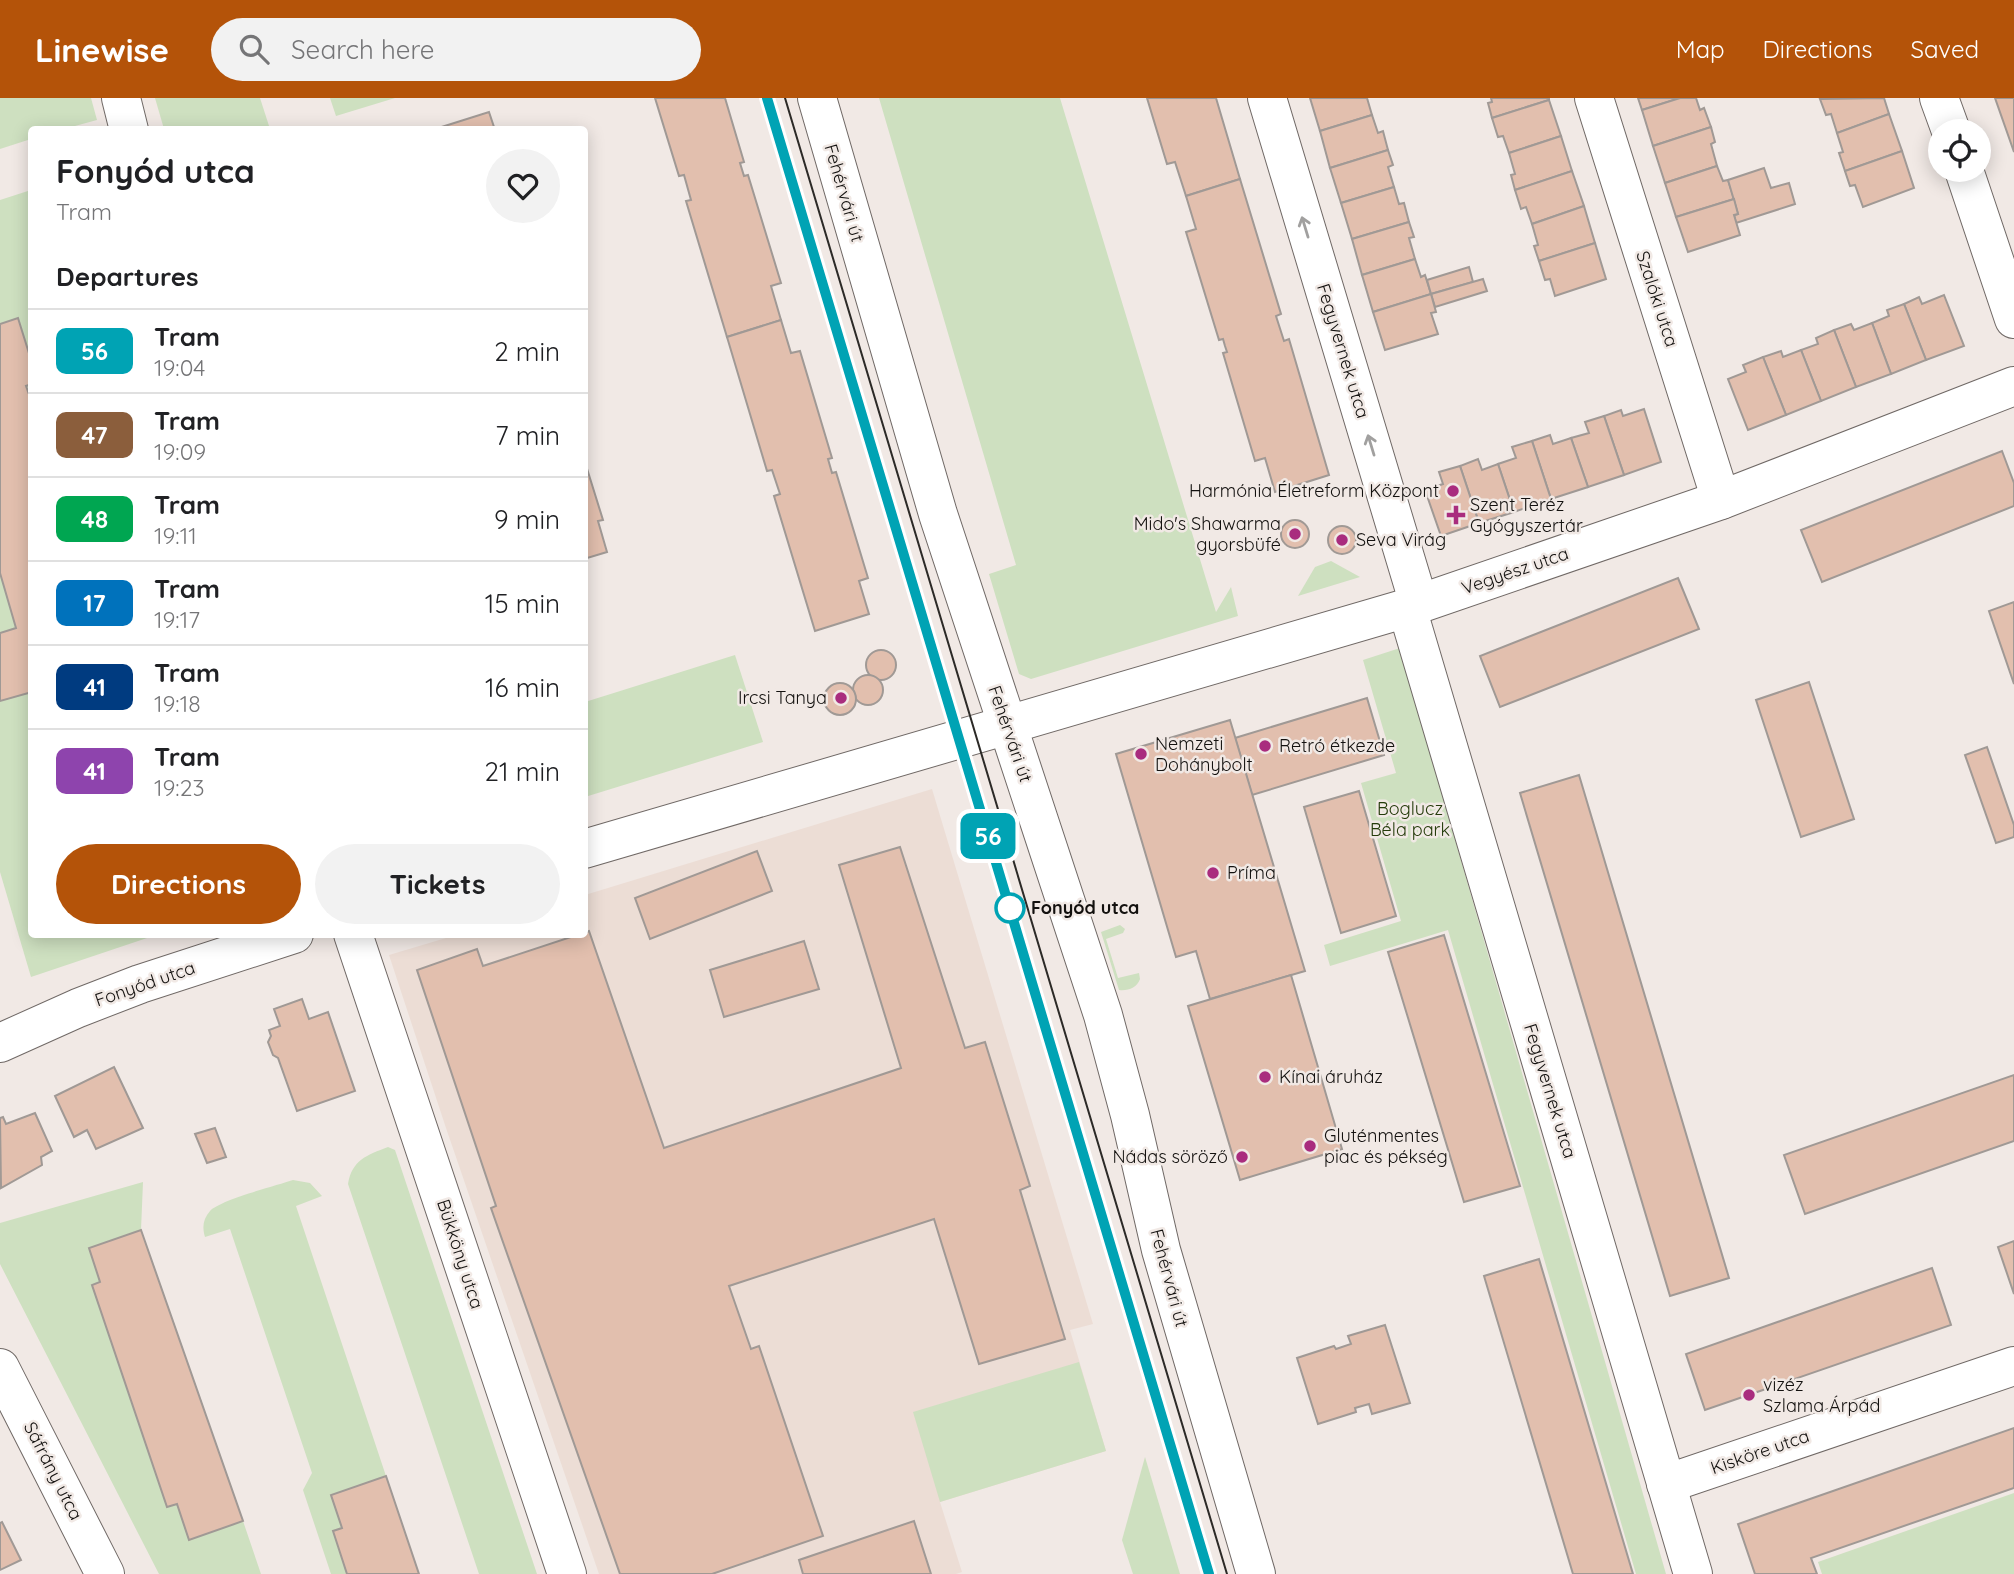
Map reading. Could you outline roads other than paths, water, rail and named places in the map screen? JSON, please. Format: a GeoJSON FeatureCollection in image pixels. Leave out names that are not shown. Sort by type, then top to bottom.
{"type":"FeatureCollection","features":[{"type":"Feature","properties":{"kind":"street"},"geometry":{"type":"LineString","coordinates":[[121,98],[129,126]]}},
{"type":"Feature","properties":{"kind":"street","name":"Fehérvári út"},"geometry":{"type":"LineString","coordinates":[[817,98],[938,514],[1103,1015],[1130,1115],[1161,1250],[1256,1574]]}},
{"type":"Feature","properties":{"kind":"street","name":"Fegyvernek utca"},"geometry":{"type":"LineString","coordinates":[[1267,98],[1693,1574]]}},
{"type":"Feature","properties":{"kind":"street","name":"Szalóki utca"},"geometry":{"type":"LineString","coordinates":[[1594,98],[1721,500]]}},
{"type":"Feature","properties":{"kind":"street"},"geometry":{"type":"LineString","coordinates":[[1939,98],[1947,119]]}},
{"type":"Feature","properties":{"kind":"street"},"geometry":{"type":"LineString","coordinates":[[1968,182],[2014,319]]}},
{"type":"Feature","properties":{"kind":"street","name":"Vegyész utca"},"geometry":{"type":"LineString","coordinates":[[1007,726],[1413,606],[1721,500],[2014,386]]}},
{"type":"Feature","properties":{"kind":"street"},"geometry":{"type":"LineString","coordinates":[[588,848],[1007,726]]}},
{"type":"Feature","properties":{"kind":"street","name":"Fonyód utca"},"geometry":{"type":"LineString","coordinates":[[0,1043],[140,984],[282,938]]}},
{"type":"Feature","properties":{"kind":"street","name":"Bükköny utca"},"geometry":{"type":"LineString","coordinates":[[354,938],[567,1574]]}},
{"type":"Feature","properties":{"kind":"street","name":"Kisköre utca"},"geometry":{"type":"LineString","coordinates":[[1666,1484],[2014,1366]]}},
{"type":"Feature","properties":{"kind":"street","name":"Sáfrány utca"},"geometry":{"type":"LineString","coordinates":[[0,1368],[105,1574]]}},
{"type":"Feature","properties":{"kind":"tram line"},"geometry":{"type":"LineString","coordinates":[[767,98],[1209,1574]]}},
{"type":"Feature","properties":{"kind":"tram line","name":"56"},"geometry":{"type":"LineString","coordinates":[[767,98],[1209,1574]]}},
{"type":"Feature","properties":{"kind":"tram line"},"geometry":{"type":"LineString","coordinates":[[785,98],[1227,1574]]}},
{"type":"Feature","properties":{"kind":"place","name":"Harmónia Életreform Központ"},"geometry":{"type":"Point","coordinates":[1453,491]}},
{"type":"Feature","properties":{"kind":"place","name":"Szent Teréz Gyógyszertár"},"geometry":{"type":"Point","coordinates":[1456,515]}},
{"type":"Feature","properties":{"kind":"place","name":"Mido's Shawarma gyorsbüfé"},"geometry":{"type":"Point","coordinates":[1295,534]}},
{"type":"Feature","properties":{"kind":"place","name":"Seva Virág"},"geometry":{"type":"Point","coordinates":[1342,540]}},
{"type":"Feature","properties":{"kind":"place","name":"Ircsi Tanya"},"geometry":{"type":"Point","coordinates":[841,698]}},
{"type":"Feature","properties":{"kind":"place","name":"Retró étkezde"},"geometry":{"type":"Point","coordinates":[1265,746]}},
{"type":"Feature","properties":{"kind":"place","name":"Nemzeti Dohánybolt"},"geometry":{"type":"Point","coordinates":[1141,754]}},
{"type":"Feature","properties":{"kind":"place","name":"Príma"},"geometry":{"type":"Point","coordinates":[1213,873]}},
{"type":"Feature","properties":{"kind":"place","name":"Fonyód utca"},"geometry":{"type":"Point","coordinates":[1010,908]}},
{"type":"Feature","properties":{"kind":"place","name":"Kínai áruház"},"geometry":{"type":"Point","coordinates":[1265,1077]}},
{"type":"Feature","properties":{"kind":"place","name":"Gluténmentes piac és pékség"},"geometry":{"type":"Point","coordinates":[1310,1146]}},
{"type":"Feature","properties":{"kind":"place","name":"Nádas söröző"},"geometry":{"type":"Point","coordinates":[1242,1157]}},
{"type":"Feature","properties":{"kind":"place","name":"vizéz Szlama Árpád"},"geometry":{"type":"Point","coordinates":[1749,1395]}},
{"type":"Feature","properties":{"kind":"park label","name":"Boglucz Béla park"},"geometry":{"type":"Point","coordinates":[1410,819]}}]}
